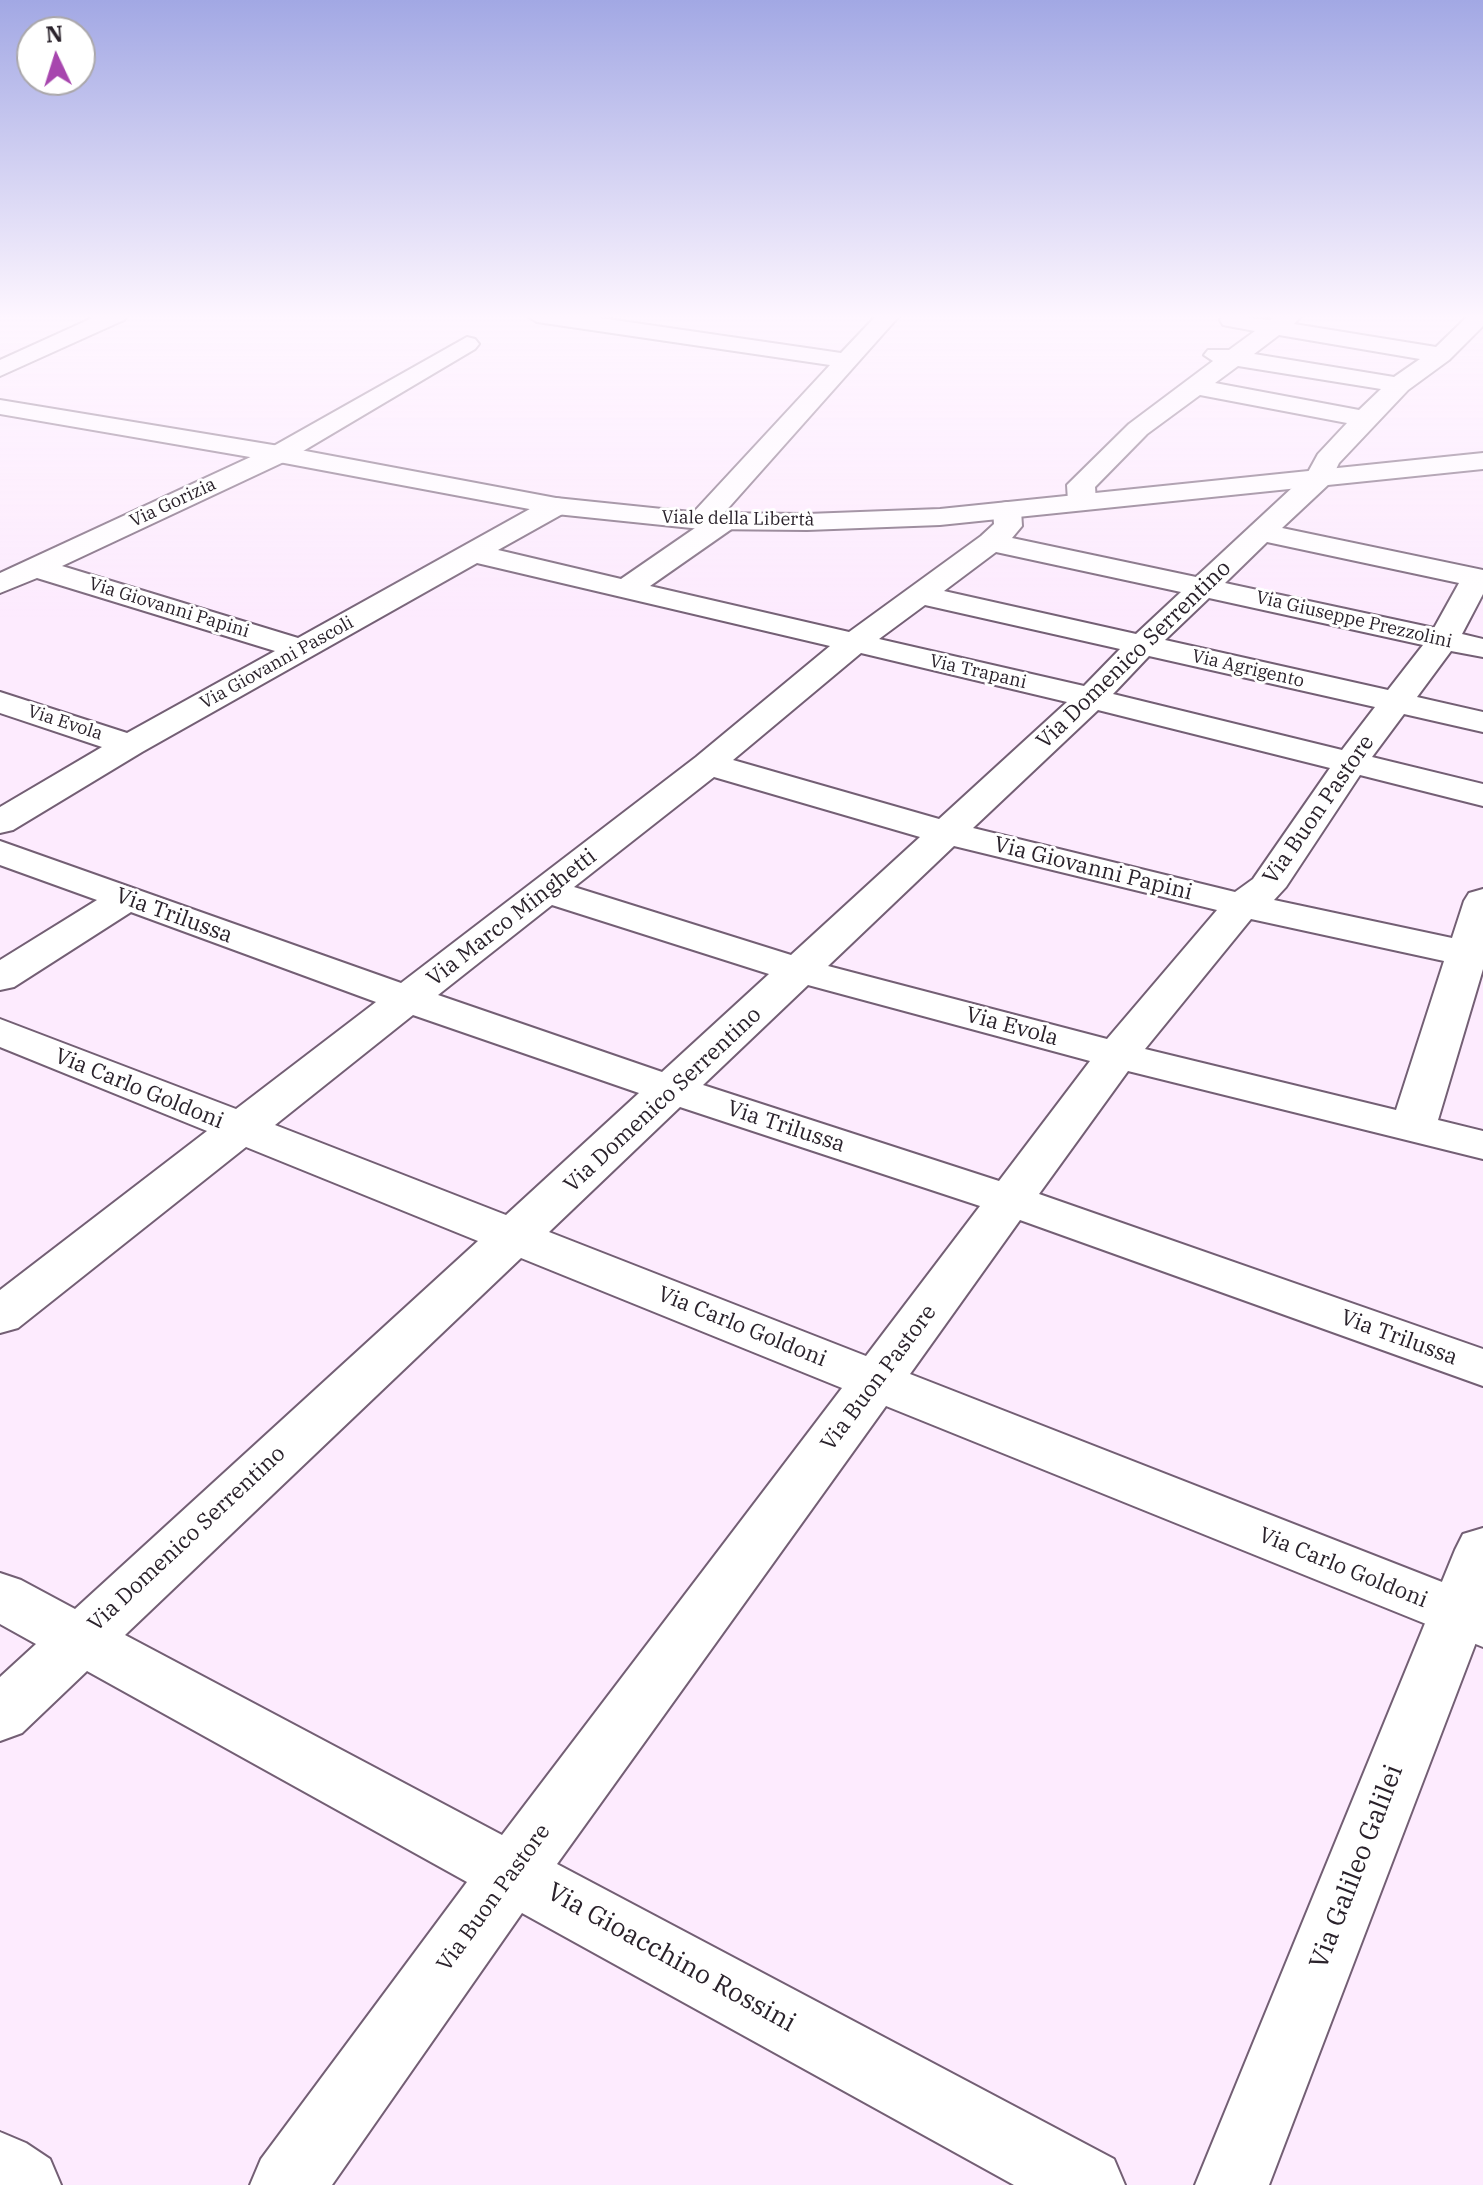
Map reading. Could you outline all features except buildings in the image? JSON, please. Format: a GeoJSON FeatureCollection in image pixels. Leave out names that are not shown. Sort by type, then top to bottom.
{"type":"FeatureCollection","features":[{"type":"Feature","properties":{"kind":"street","name":"Viale della Libertà"},"geometry":{"type":"LineString","coordinates":[[59,417],[556,506],[712,521],[886,520],[999,526],[1082,501],[1483,461]]}},
{"type":"Feature","properties":{"kind":"street","name":"Via Gorizia"},"geometry":{"type":"LineString","coordinates":[[0,584],[279,454],[342,417]]}},
{"type":"Feature","properties":{"kind":"street"},"geometry":{"type":"LineString","coordinates":[[624,590],[712,521],[800,417]]}},
{"type":"Feature","properties":{"kind":"street"},"geometry":{"type":"LineString","coordinates":[[1082,501],[1081,485],[1153,417]]}},
{"type":"Feature","properties":{"kind":"street"},"geometry":{"type":"LineString","coordinates":[[1354,417],[1365,419]]}},
{"type":"Feature","properties":{"kind":"street","name":"Via Domenico Serrentino"},"geometry":{"type":"LineString","coordinates":[[0,1715],[1091,698],[1259,532],[1319,478],[1327,460],[1365,419]]}},
{"type":"Feature","properties":{"kind":"street","name":"Via Giovanni Pascoli"},"geometry":{"type":"LineString","coordinates":[[0,822],[130,745],[556,506]]}},
{"type":"Feature","properties":{"kind":"street","name":"Via Giuseppe Prezzolini"},"geometry":{"type":"LineString","coordinates":[[999,526],[1205,587],[1463,644]]}},
{"type":"Feature","properties":{"kind":"street","name":"Via Marco Minghetti"},"geometry":{"type":"LineString","coordinates":[[0,1316],[708,764],[999,526]]}},
{"type":"Feature","properties":{"kind":"street"},"geometry":{"type":"LineString","coordinates":[[1259,532],[1480,578]]}},
{"type":"Feature","properties":{"kind":"street","name":"Via Trapani"},"geometry":{"type":"LineString","coordinates":[[473,553],[1091,698],[1483,795]]}},
{"type":"Feature","properties":{"kind":"street","name":"Via Giovanni Papini"},"geometry":{"type":"LineString","coordinates":[[36,568],[303,649]]}},
{"type":"Feature","properties":{"kind":"street","name":"Via Buon Pastore"},"geometry":{"type":"LineString","coordinates":[[287,2185],[513,1872],[1117,1055],[1242,905],[1267,887],[1351,762],[1396,702],[1463,644],[1480,578]]}},
{"type":"Feature","properties":{"kind":"street","name":"Via Agrigento"},"geometry":{"type":"LineString","coordinates":[[919,594],[1483,722]]}},
{"type":"Feature","properties":{"kind":"street","name":"Via Evola"},"geometry":{"type":"LineString","coordinates":[[0,702],[130,745]]}},
{"type":"Feature","properties":{"kind":"street","name":"Via Giovanni Papini"},"geometry":{"type":"LineString","coordinates":[[708,764],[946,833],[1242,905],[1475,955]]}},
{"type":"Feature","properties":{"kind":"street","name":"Via Trilussa"},"geometry":{"type":"LineString","coordinates":[[0,852],[408,999],[1012,1201],[1483,1368]]}},
{"type":"Feature","properties":{"kind":"street","name":"Via Evola"},"geometry":{"type":"LineString","coordinates":[[546,891],[801,971],[1117,1055],[1483,1145]]}},
{"type":"Feature","properties":{"kind":"street"},"geometry":{"type":"LineString","coordinates":[[0,978],[125,899]]}},
{"type":"Feature","properties":{"kind":"street"},"geometry":{"type":"LineString","coordinates":[[1413,1127],[1475,955],[1483,901]]}},
{"type":"Feature","properties":{"kind":"street","name":"Via Carlo Goldoni"},"geometry":{"type":"LineString","coordinates":[[0,1032],[1470,1618]]}},
{"type":"Feature","properties":{"kind":"street","name":"Via Galileo Galilei"},"geometry":{"type":"LineString","coordinates":[[1232,2185],[1470,1618],[1483,1550]]}},
{"type":"Feature","properties":{"kind":"street","name":"Via Gioacchino Rossini"},"geometry":{"type":"LineString","coordinates":[[0,1596],[1088,2185]]}},
{"type":"Feature","properties":{"kind":"street"},"geometry":{"type":"LineString","coordinates":[[0,2169],[24,2185]]}}]}
